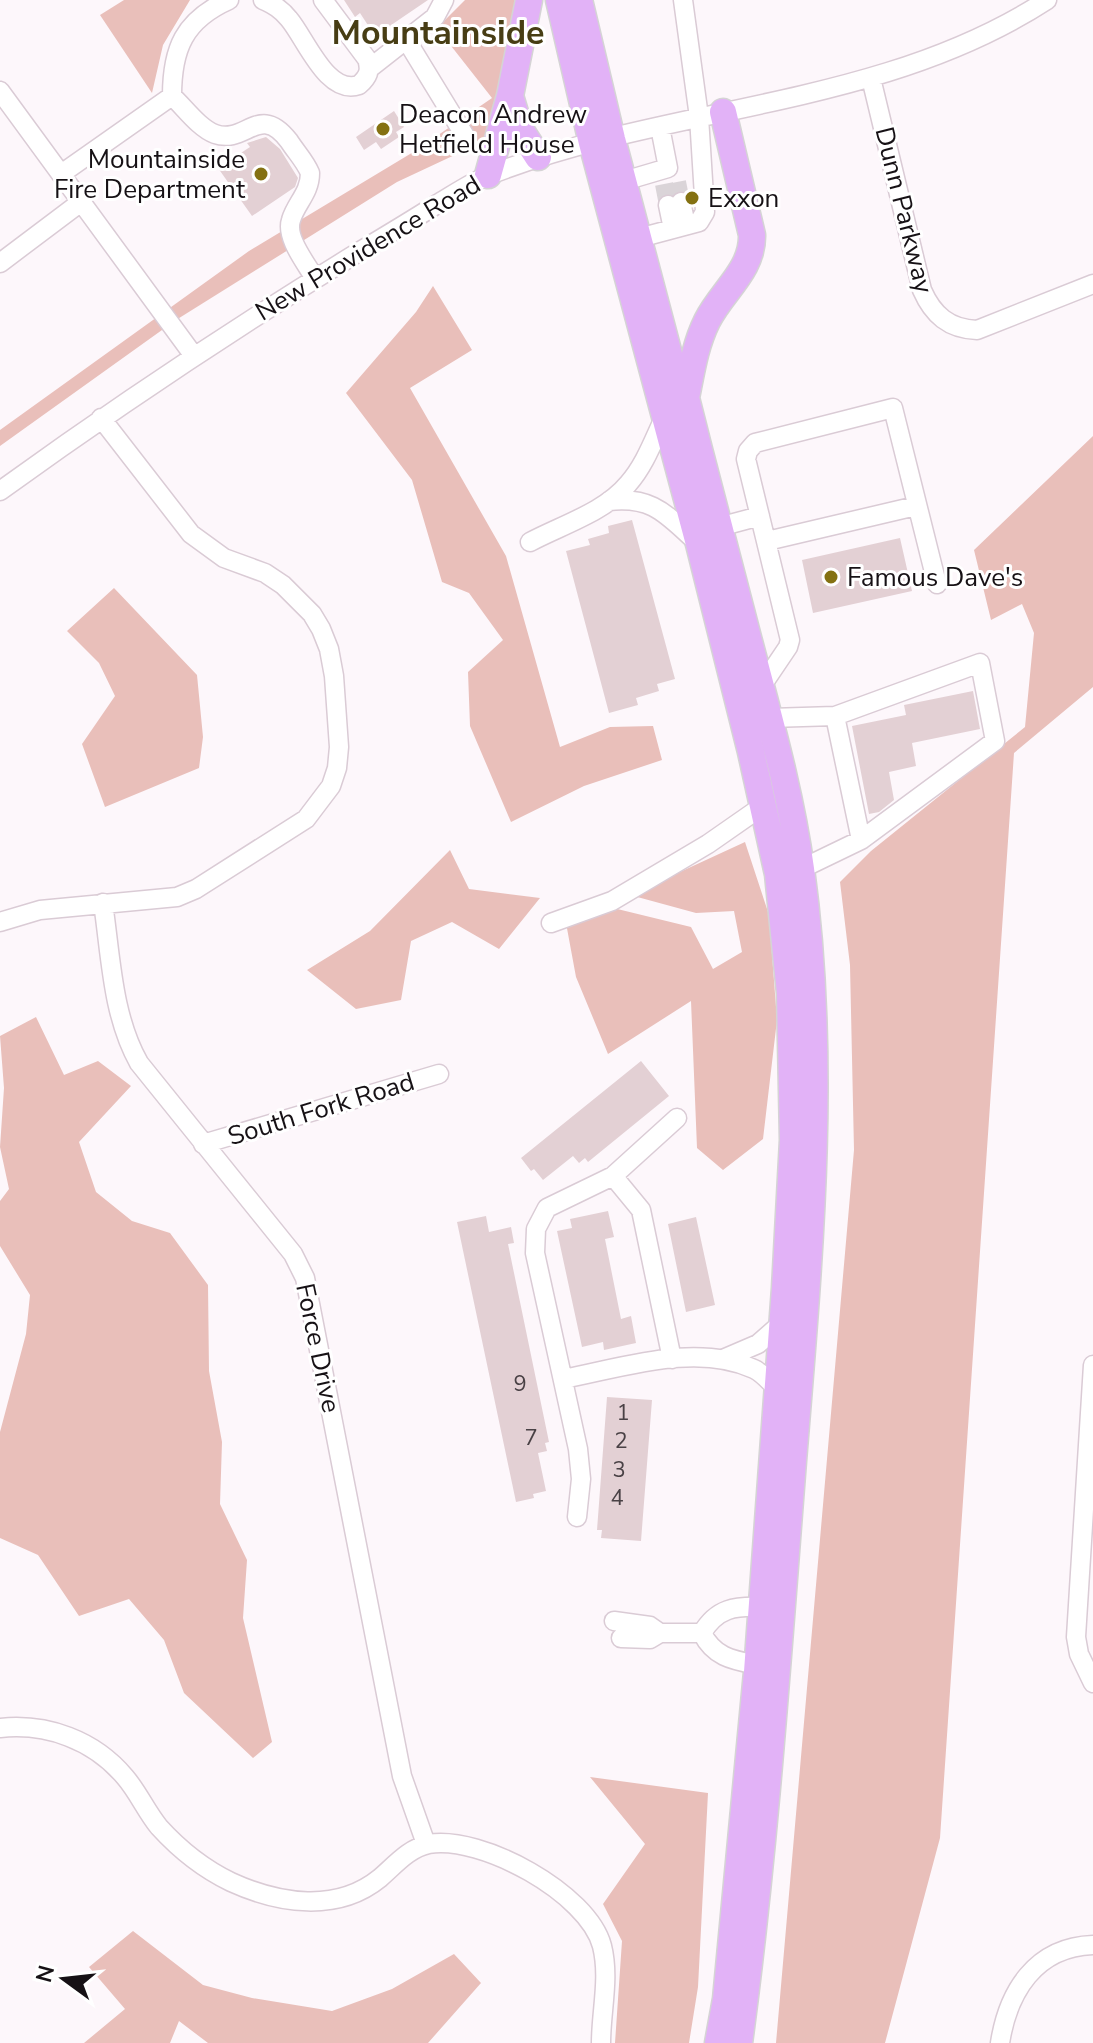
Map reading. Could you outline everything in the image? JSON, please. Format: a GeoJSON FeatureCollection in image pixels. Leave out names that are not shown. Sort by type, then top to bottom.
{"type":"FeatureCollection","features":[{"type":"Feature","properties":{"kind":"highway"},"geometry":{"type":"LineString","coordinates":[[488,175],[510,96],[529,0]]}},
{"type":"Feature","properties":{"kind":"highway"},"geometry":{"type":"LineString","coordinates":[[559,0],[602,141],[624,181],[676,381],[686,398]]}},
{"type":"Feature","properties":{"kind":"highway"},"geometry":{"type":"LineString","coordinates":[[579,0],[602,141],[665,416],[770,718],[801,869],[812,991],[816,1095],[807,1280],[777,1672],[739,2043]]}},
{"type":"Feature","properties":{"kind":"highway"},"geometry":{"type":"LineString","coordinates":[[510,96],[514,115],[538,157]]}},
{"type":"Feature","properties":{"kind":"highway"},"geometry":{"type":"LineString","coordinates":[[711,115],[752,246],[745,267],[707,321],[695,353],[686,398],[709,536],[778,874],[793,1059],[793,1140],[778,1390],[757,1665],[726,1999],[718,2043]]}},
{"type":"Feature","properties":{"kind":"street"},"geometry":{"type":"LineString","coordinates":[[229,0],[209,10],[182,38],[173,64],[172,96],[208,130],[218,135],[226,136],[266,123],[279,128],[310,173],[307,193],[290,222],[292,237],[315,279]]}},
{"type":"Feature","properties":{"kind":"street"},"geometry":{"type":"LineString","coordinates":[[263,0],[277,6],[290,19],[330,78],[344,87],[359,85],[365,80],[370,68],[435,17],[444,0]]}},
{"type":"Feature","properties":{"kind":"street"},"geometry":{"type":"LineString","coordinates":[[323,0],[367,59],[370,68]]}},
{"type":"Feature","properties":{"kind":"street"},"geometry":{"type":"LineString","coordinates":[[639,238],[699,222],[705,212],[702,162],[711,115],[683,0]]}},
{"type":"Feature","properties":{"kind":"street","name":"New Providence Road"},"geometry":{"type":"LineString","coordinates":[[0,491],[194,356],[488,175],[538,157],[871,78],[948,53],[1047,0]]}},
{"type":"Feature","properties":{"kind":"street"},"geometry":{"type":"LineString","coordinates":[[407,41],[465,136]]}},
{"type":"Feature","properties":{"kind":"street","name":"Dunn Parkway"},"geometry":{"type":"LineString","coordinates":[[871,78],[922,290],[929,306],[940,318],[966,330],[977,330],[1093,284]]}},
{"type":"Feature","properties":{"kind":"street"},"geometry":{"type":"LineString","coordinates":[[0,91],[194,356]]}},
{"type":"Feature","properties":{"kind":"street"},"geometry":{"type":"LineString","coordinates":[[61,174],[172,96]]}},
{"type":"Feature","properties":{"kind":"street"},"geometry":{"type":"LineString","coordinates":[[660,127],[668,174]]}},
{"type":"Feature","properties":{"kind":"street"},"geometry":{"type":"LineString","coordinates":[[624,181],[668,174],[702,162]]}},
{"type":"Feature","properties":{"kind":"street"},"geometry":{"type":"LineString","coordinates":[[0,263],[81,202]]}},
{"type":"Feature","properties":{"kind":"street"},"geometry":{"type":"LineString","coordinates":[[675,203],[680,227]]}},
{"type":"Feature","properties":{"kind":"street"},"geometry":{"type":"LineString","coordinates":[[761,687],[790,640],[746,459],[752,445],[893,408],[937,584]]}},
{"type":"Feature","properties":{"kind":"street"},"geometry":{"type":"LineString","coordinates":[[530,542],[609,501],[634,476],[665,416]]}},
{"type":"Feature","properties":{"kind":"street"},"geometry":{"type":"LineString","coordinates":[[0,922],[40,910],[161,900],[196,889],[306,819],[320,804],[337,768],[339,716],[329,649],[312,614],[274,579],[224,558],[191,534],[101,418]]}},
{"type":"Feature","properties":{"kind":"street"},"geometry":{"type":"LineString","coordinates":[[609,501],[631,499],[647,503],[709,536],[760,516]]}},
{"type":"Feature","properties":{"kind":"street"},"geometry":{"type":"LineString","coordinates":[[767,541],[916,506]]}},
{"type":"Feature","properties":{"kind":"street"},"geometry":{"type":"LineString","coordinates":[[770,718],[835,716],[980,663],[995,741],[861,840],[801,869]]}},
{"type":"Feature","properties":{"kind":"street"},"geometry":{"type":"LineString","coordinates":[[835,716],[861,840]]}},
{"type":"Feature","properties":{"kind":"street"},"geometry":{"type":"LineString","coordinates":[[551,923],[612,901],[708,844],[764,805]]}},
{"type":"Feature","properties":{"kind":"street","name":"Force Drive"},"geometry":{"type":"LineString","coordinates":[[103,903],[120,1019],[139,1063],[293,1254],[305,1278],[402,1776],[426,1844]]}},
{"type":"Feature","properties":{"kind":"street","name":"South Fork Road"},"geometry":{"type":"LineString","coordinates":[[203,1144],[439,1074]]}},
{"type":"Feature","properties":{"kind":"street"},"geometry":{"type":"LineString","coordinates":[[577,1517],[581,1479],[579,1464],[535,1253],[536,1229],[547,1208],[613,1176],[677,1118]]}},
{"type":"Feature","properties":{"kind":"street"},"geometry":{"type":"LineString","coordinates":[[613,1176],[641,1210],[672,1359]]}},
{"type":"Feature","properties":{"kind":"street"},"geometry":{"type":"LineString","coordinates":[[723,1359],[758,1344],[783,1322]]}},
{"type":"Feature","properties":{"kind":"street"},"geometry":{"type":"LineString","coordinates":[[563,1379],[672,1359],[723,1359],[757,1370],[778,1390]]}},
{"type":"Feature","properties":{"kind":"street"},"geometry":{"type":"LineString","coordinates":[[1093,1365],[1076,1637],[1079,1654],[1093,1683]]}},
{"type":"Feature","properties":{"kind":"street"},"geometry":{"type":"LineString","coordinates":[[618,1630],[650,1626],[660,1633],[702,1633],[722,1612],[735,1606],[761,1607]]}},
{"type":"Feature","properties":{"kind":"street"},"geometry":{"type":"LineString","coordinates":[[702,1633],[715,1653],[730,1660],[757,1665]]}},
{"type":"Feature","properties":{"kind":"street"},"geometry":{"type":"LineString","coordinates":[[0,1728],[25,1727],[53,1731],[93,1748],[125,1777],[159,1826],[192,1857],[230,1881],[272,1896],[322,1902],[342,1899],[375,1882],[406,1854],[426,1844],[450,1842],[473,1847],[547,1881],[580,1909],[602,1945],[606,1985],[601,2043]]}},
{"type":"Feature","properties":{"kind":"street"},"geometry":{"type":"LineString","coordinates":[[1000,2043],[1009,2005],[1031,1971],[1056,1954],[1093,1945]]}},
{"type":"Feature","properties":{"kind":"shaded area"},"geometry":{"type":"Polygon","coordinates":[[[124,0],[190,0],[163,45],[152,93],[100,15],[124,0]]]}},
{"type":"Feature","properties":{"kind":"shaded area"},"geometry":{"type":"Polygon","coordinates":[[[465,0],[515,0],[491,138],[397,182],[176,320],[0,446],[0,430],[249,251],[415,151],[492,98],[437,28],[465,0]]]}},
{"type":"Feature","properties":{"kind":"shaded area"},"geometry":{"type":"Polygon","coordinates":[[[433,286],[472,350],[410,388],[506,556],[560,747],[610,727],[653,726],[662,760],[584,786],[511,822],[470,726],[468,672],[503,640],[469,593],[442,582],[412,480],[346,393],[416,312],[433,286]]]}},
{"type":"Feature","properties":{"kind":"shaded area"},"geometry":{"type":"Polygon","coordinates":[[[1093,436],[1093,687],[1014,753],[940,1838],[885,2043],[776,2043],[854,1150],[850,965],[840,882],[871,851],[1025,727],[1034,633],[1022,604],[991,620],[974,550],[1093,436]]]}},
{"type":"Feature","properties":{"kind":"shaded area"},"geometry":{"type":"Polygon","coordinates":[[[114,588],[197,675],[203,737],[199,768],[105,807],[82,744],[115,696],[99,663],[67,631],[114,588]]]}},
{"type":"Feature","properties":{"kind":"shaded area"},"geometry":{"type":"Polygon","coordinates":[[[745,842],[769,915],[777,1020],[763,1139],[723,1170],[697,1148],[691,1001],[608,1054],[576,977],[566,923],[605,906],[691,927],[713,969],[742,952],[734,911],[696,913],[630,895],[745,842]]]}},
{"type":"Feature","properties":{"kind":"shaded area"},"geometry":{"type":"Polygon","coordinates":[[[450,850],[469,889],[540,898],[499,949],[452,922],[411,941],[401,1000],[356,1009],[307,970],[370,931],[450,850]]]}},
{"type":"Feature","properties":{"kind":"shaded area"},"geometry":{"type":"Polygon","coordinates":[[[36,1017],[64,1075],[98,1061],[131,1086],[79,1142],[96,1192],[132,1221],[170,1233],[208,1285],[209,1371],[222,1442],[220,1504],[247,1560],[243,1618],[272,1742],[253,1758],[184,1693],[164,1640],[129,1599],[79,1616],[38,1555],[0,1538],[0,1432],[26,1334],[30,1295],[0,1246],[0,1201],[9,1189],[0,1147],[4,1088],[0,1036],[36,1017]]]}},
{"type":"Feature","properties":{"kind":"shaded area"},"geometry":{"type":"Polygon","coordinates":[[[590,1777],[708,1793],[698,1987],[689,2043],[615,2043],[622,1941],[603,1904],[645,1844],[590,1777]]]}},
{"type":"Feature","properties":{"kind":"shaded area"},"geometry":{"type":"Polygon","coordinates":[[[133,1931],[203,1985],[252,1998],[332,2011],[392,1989],[454,1954],[481,1983],[428,2043],[208,2043],[179,2021],[170,2043],[84,2043],[125,2009],[89,1967],[133,1931]]]}},
{"type":"Feature","properties":{"kind":"building"},"geometry":{"type":"Polygon","coordinates":[[[344,0],[428,0],[375,36],[360,13],[355,17],[344,0]]]}},
{"type":"Feature","properties":{"kind":"building","name":"Deacon Andrew Hetfield House"},"geometry":{"type":"Polygon","coordinates":[[[394,111],[404,127],[396,132],[399,137],[381,149],[376,142],[364,150],[356,137],[394,111]]]}},
{"type":"Feature","properties":{"kind":"building","name":"Mountainside Fire Department"},"geometry":{"type":"Polygon","coordinates":[[[266,137],[280,149],[298,178],[295,187],[252,216],[218,168],[250,147],[247,143],[266,137]]]}},
{"type":"Feature","properties":{"kind":"building"},"geometry":{"type":"Polygon","coordinates":[[[632,520],[675,679],[657,684],[659,691],[636,698],[638,705],[609,713],[566,551],[590,545],[588,539],[609,533],[608,526],[632,520]]]}},
{"type":"Feature","properties":{"kind":"building"},"geometry":{"type":"Polygon","coordinates":[[[900,538],[912,591],[813,613],[802,560],[900,538]]]}},
{"type":"Feature","properties":{"kind":"building"},"geometry":{"type":"Polygon","coordinates":[[[973,691],[980,729],[912,743],[916,766],[889,772],[894,800],[879,812],[869,814],[852,726],[906,715],[904,705],[973,691]]]}},
{"type":"Feature","properties":{"kind":"building"},"geometry":{"type":"Polygon","coordinates":[[[641,1061],[669,1096],[588,1162],[585,1158],[579,1163],[573,1156],[543,1180],[534,1169],[531,1171],[521,1158],[641,1061]]]}},
{"type":"Feature","properties":{"kind":"building"},"geometry":{"type":"Polygon","coordinates":[[[608,1211],[614,1237],[605,1239],[621,1319],[631,1316],[636,1343],[604,1350],[603,1342],[582,1347],[557,1231],[572,1228],[570,1219],[608,1211]]]}},
{"type":"Feature","properties":{"kind":"building"},"geometry":{"type":"Polygon","coordinates":[[[486,1216],[489,1232],[511,1227],[514,1243],[508,1244],[549,1442],[545,1443],[547,1451],[538,1453],[546,1491],[533,1494],[534,1498],[516,1502],[457,1222],[486,1216]]]}},
{"type":"Feature","properties":{"kind":"building"},"geometry":{"type":"Polygon","coordinates":[[[696,1217],[715,1305],[686,1312],[668,1224],[696,1217]]]}},
{"type":"Feature","properties":{"kind":"building"},"geometry":{"type":"Polygon","coordinates":[[[607,1397],[652,1400],[641,1541],[601,1538],[602,1530],[597,1530],[607,1397]]]}},
{"type":"Feature","properties":{"kind":"tunnel"},"geometry":{"type":"LineString","coordinates":[[677,182],[681,202]]}},
{"type":"Feature","properties":{"kind":"tunnel"},"geometry":{"type":"LineString","coordinates":[[664,184],[668,205]]}},
{"type":"Feature","properties":{"kind":"place","name":"Deacon Andrew Hetfield House"},"geometry":{"type":"Point","coordinates":[383,129]}},
{"type":"Feature","properties":{"kind":"place","name":"Mountainside Fire Department"},"geometry":{"type":"Point","coordinates":[261,174]}},
{"type":"Feature","properties":{"kind":"place","name":"Exxon"},"geometry":{"type":"Point","coordinates":[692,198]}},
{"type":"Feature","properties":{"kind":"place","name":"Famous Dave's"},"geometry":{"type":"Point","coordinates":[831,577]}},
{"type":"Feature","properties":{"kind":"district","name":"Mountainside"},"geometry":{"type":"Point","coordinates":[438,33]}}]}
